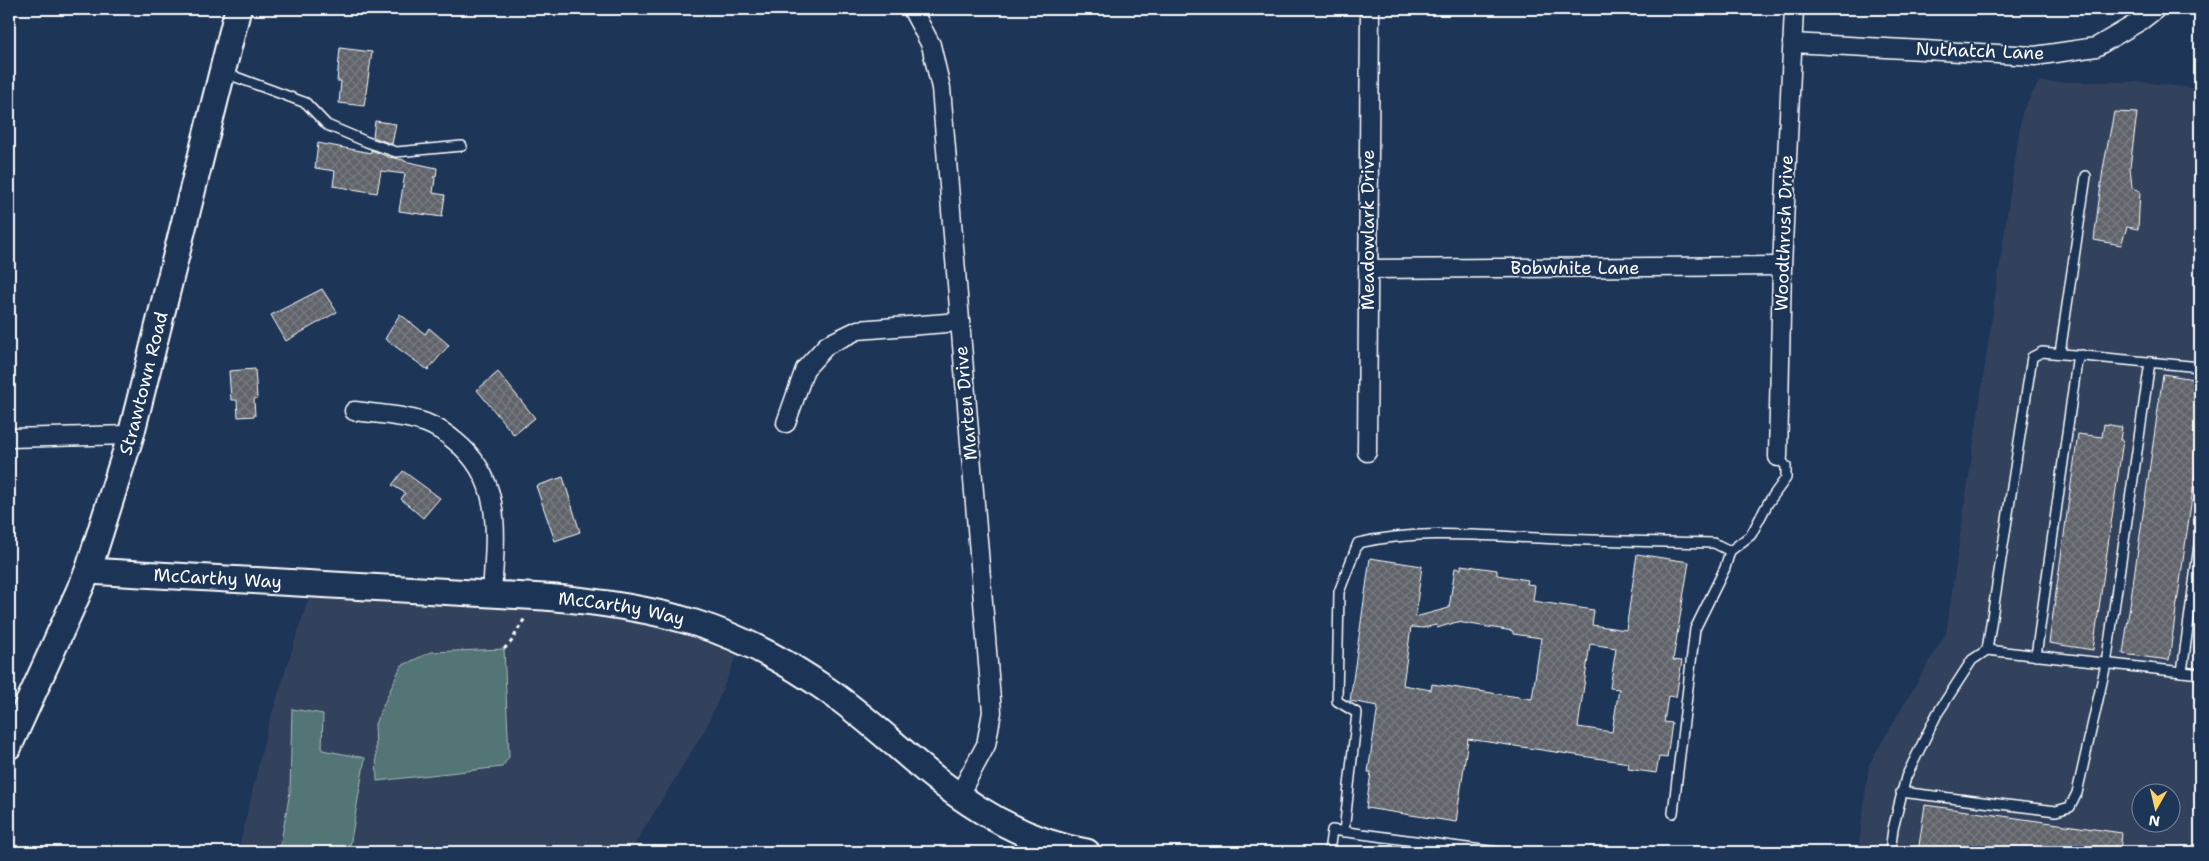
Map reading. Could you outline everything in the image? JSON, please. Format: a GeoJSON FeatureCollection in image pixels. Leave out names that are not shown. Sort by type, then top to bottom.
{"type":"FeatureCollection","features":[{"type":"Feature","properties":{"kind":"street","name":"Strawtown Road"},"geometry":{"type":"LineString","coordinates":[[9,746],[88,571],[131,435],[238,9]]}},
{"type":"Feature","properties":{"kind":"street","name":"Marten Drive"},"geometry":{"type":"LineString","coordinates":[[912,9],[931,45],[940,88],[992,712],[986,745],[959,795]]}},
{"type":"Feature","properties":{"kind":"street","name":"Woodthrush Drive"},"geometry":{"type":"LineString","coordinates":[[1778,457],[1782,266],[1794,9]]}},
{"type":"Feature","properties":{"kind":"street","name":"Nuthatch Lane"},"geometry":{"type":"LineString","coordinates":[[1792,43],[2035,56],[2096,47],[2142,20],[2156,9]]}},
{"type":"Feature","properties":{"kind":"street","name":"Meadowlark Drive"},"geometry":{"type":"LineString","coordinates":[[1367,452],[1368,10]]}},
{"type":"Feature","properties":{"kind":"street","name":"Bobwhite Lane"},"geometry":{"type":"LineString","coordinates":[[1368,269],[1782,266]]}},
{"type":"Feature","properties":{"kind":"street"},"geometry":{"type":"LineString","coordinates":[[786,423],[804,368],[827,345],[858,330],[959,322]]}},
{"type":"Feature","properties":{"kind":"street"},"geometry":{"type":"LineString","coordinates":[[354,411],[403,418],[428,424],[451,438],[472,456],[486,480],[494,506],[495,534],[492,594]]}},
{"type":"Feature","properties":{"kind":"street"},"geometry":{"type":"LineString","coordinates":[[9,438],[131,435]]}},
{"type":"Feature","properties":{"kind":"street","name":"McCarthy Way"},"geometry":{"type":"LineString","coordinates":[[88,571],[601,602],[655,611],[705,625],[750,644],[790,665],[830,691],[959,795],[1028,835],[1087,852]]}},
{"type":"Feature","properties":{"kind":"lane"},"geometry":{"type":"LineString","coordinates":[[222,72],[306,102],[327,125],[396,152],[462,146]]}},
{"type":"Feature","properties":{"kind":"lane"},"geometry":{"type":"LineString","coordinates":[[2060,353],[2086,176]]}},
{"type":"Feature","properties":{"kind":"lane"},"geometry":{"type":"LineString","coordinates":[[1988,650],[2032,357],[2042,352],[2060,353],[2200,367]]}},
{"type":"Feature","properties":{"kind":"lane"},"geometry":{"type":"LineString","coordinates":[[2036,656],[2077,361],[2082,355]]}},
{"type":"Feature","properties":{"kind":"lane"},"geometry":{"type":"LineString","coordinates":[[1901,792],[2056,811],[2070,806],[2077,793],[2106,664],[2150,362]]}},
{"type":"Feature","properties":{"kind":"lane"},"geometry":{"type":"LineString","coordinates":[[1673,813],[1695,629],[1725,568],[1730,552],[1750,535],[1768,503],[1786,478],[1786,466],[1778,457]]}},
{"type":"Feature","properties":{"kind":"lane"},"geometry":{"type":"LineString","coordinates":[[1344,832],[1357,713],[1336,701],[1339,592],[1358,543],[1384,537],[1441,533],[1562,539],[1714,543],[1730,552]]}},
{"type":"Feature","properties":{"kind":"lane"},"geometry":{"type":"LineString","coordinates":[[2182,672],[2200,538]]}},
{"type":"Feature","properties":{"kind":"lane"},"geometry":{"type":"LineString","coordinates":[[1890,852],[1901,792],[1906,777],[1937,714],[1972,660],[1988,650],[2200,674]]}},
{"type":"Feature","properties":{"kind":"lane"},"geometry":{"type":"LineString","coordinates":[[1329,852],[1332,830],[1497,852]]}},
{"type":"Feature","properties":{"kind":"path"},"geometry":{"type":"LineString","coordinates":[[504,649],[526,618],[526,596]]}},
{"type":"Feature","properties":{"kind":"shaded area"},"geometry":{"type":"Polygon","coordinates":[[[2039,82],[2142,82],[2200,89],[2200,852],[1858,852],[1869,764],[1946,633],[2022,112],[2039,82]]]}},
{"type":"Feature","properties":{"kind":"shaded area"},"geometry":{"type":"Polygon","coordinates":[[[309,596],[519,609],[613,619],[660,628],[699,640],[737,655],[706,728],[630,852],[238,852],[266,733],[309,596]]]}},
{"type":"Feature","properties":{"kind":"green space"},"geometry":{"type":"Polygon","coordinates":[[[504,649],[509,757],[502,767],[377,781],[375,724],[401,666],[431,652],[504,649]]]}},
{"type":"Feature","properties":{"kind":"green space"},"geometry":{"type":"Polygon","coordinates":[[[292,709],[323,714],[322,750],[365,758],[349,852],[279,852],[290,792],[292,709]]]}},
{"type":"Feature","properties":{"kind":"building"},"geometry":{"type":"Polygon","coordinates":[[[340,48],[372,52],[364,106],[339,103],[341,81],[337,81],[340,48]]]}},
{"type":"Feature","properties":{"kind":"building"},"geometry":{"type":"Polygon","coordinates":[[[2114,112],[2137,113],[2130,167],[2132,188],[2140,191],[2138,229],[2127,227],[2121,245],[2094,240],[2103,169],[2114,112]]]}},
{"type":"Feature","properties":{"kind":"building"},"geometry":{"type":"Polygon","coordinates":[[[375,121],[396,124],[392,144],[373,137],[375,121]]]}},
{"type":"Feature","properties":{"kind":"building"},"geometry":{"type":"Polygon","coordinates":[[[318,143],[371,153],[371,150],[389,157],[437,168],[436,177],[433,177],[435,179],[433,193],[445,195],[442,217],[399,211],[405,174],[381,171],[377,193],[333,186],[335,171],[315,168],[318,143]]]}},
{"type":"Feature","properties":{"kind":"building"},"geometry":{"type":"Polygon","coordinates":[[[322,289],[337,312],[286,341],[271,315],[322,289]]]}},
{"type":"Feature","properties":{"kind":"building"},"geometry":{"type":"Polygon","coordinates":[[[400,314],[425,334],[429,328],[449,345],[428,370],[385,339],[400,314]]]}},
{"type":"Feature","properties":{"kind":"building"},"geometry":{"type":"Polygon","coordinates":[[[255,369],[257,398],[254,399],[255,416],[238,417],[237,400],[231,400],[229,371],[255,369]]]}},
{"type":"Feature","properties":{"kind":"building"},"geometry":{"type":"Polygon","coordinates":[[[498,372],[535,418],[514,435],[477,390],[498,372]]]}},
{"type":"Feature","properties":{"kind":"building"},"geometry":{"type":"Polygon","coordinates":[[[2163,374],[2200,380],[2200,440],[2169,660],[2123,654],[2163,374]]]}},
{"type":"Feature","properties":{"kind":"building"},"geometry":{"type":"Polygon","coordinates":[[[2104,424],[2122,427],[2120,440],[2123,440],[2093,650],[2049,643],[2078,434],[2102,437],[2104,424]]]}},
{"type":"Feature","properties":{"kind":"building"},"geometry":{"type":"Polygon","coordinates":[[[403,471],[440,498],[423,518],[401,499],[405,493],[392,485],[403,471]]]}},
{"type":"Feature","properties":{"kind":"building"},"geometry":{"type":"Polygon","coordinates":[[[563,477],[580,532],[555,541],[536,486],[563,477]]]}},
{"type":"Feature","properties":{"kind":"building"},"geometry":{"type":"Polygon","coordinates":[[[1637,554],[1689,562],[1673,660],[1682,661],[1676,697],[1668,696],[1664,722],[1672,723],[1667,758],[1659,757],[1656,773],[1628,769],[1629,763],[1468,739],[1456,822],[1366,808],[1371,772],[1368,772],[1378,706],[1350,701],[1370,558],[1422,566],[1415,617],[1449,608],[1455,568],[1461,569],[1461,565],[1497,570],[1497,575],[1528,580],[1527,584],[1535,585],[1533,601],[1594,610],[1592,625],[1626,630],[1637,554]],[[1457,622],[1437,628],[1436,625],[1423,628],[1411,627],[1403,685],[1431,690],[1432,684],[1532,699],[1541,638],[1513,634],[1513,631],[1457,622]],[[1590,644],[1578,727],[1612,732],[1619,689],[1610,688],[1616,648],[1590,644]]]}},
{"type":"Feature","properties":{"kind":"building"},"geometry":{"type":"Polygon","coordinates":[[[1925,805],[2122,833],[2120,852],[1918,852],[1925,805]]]}}]}
